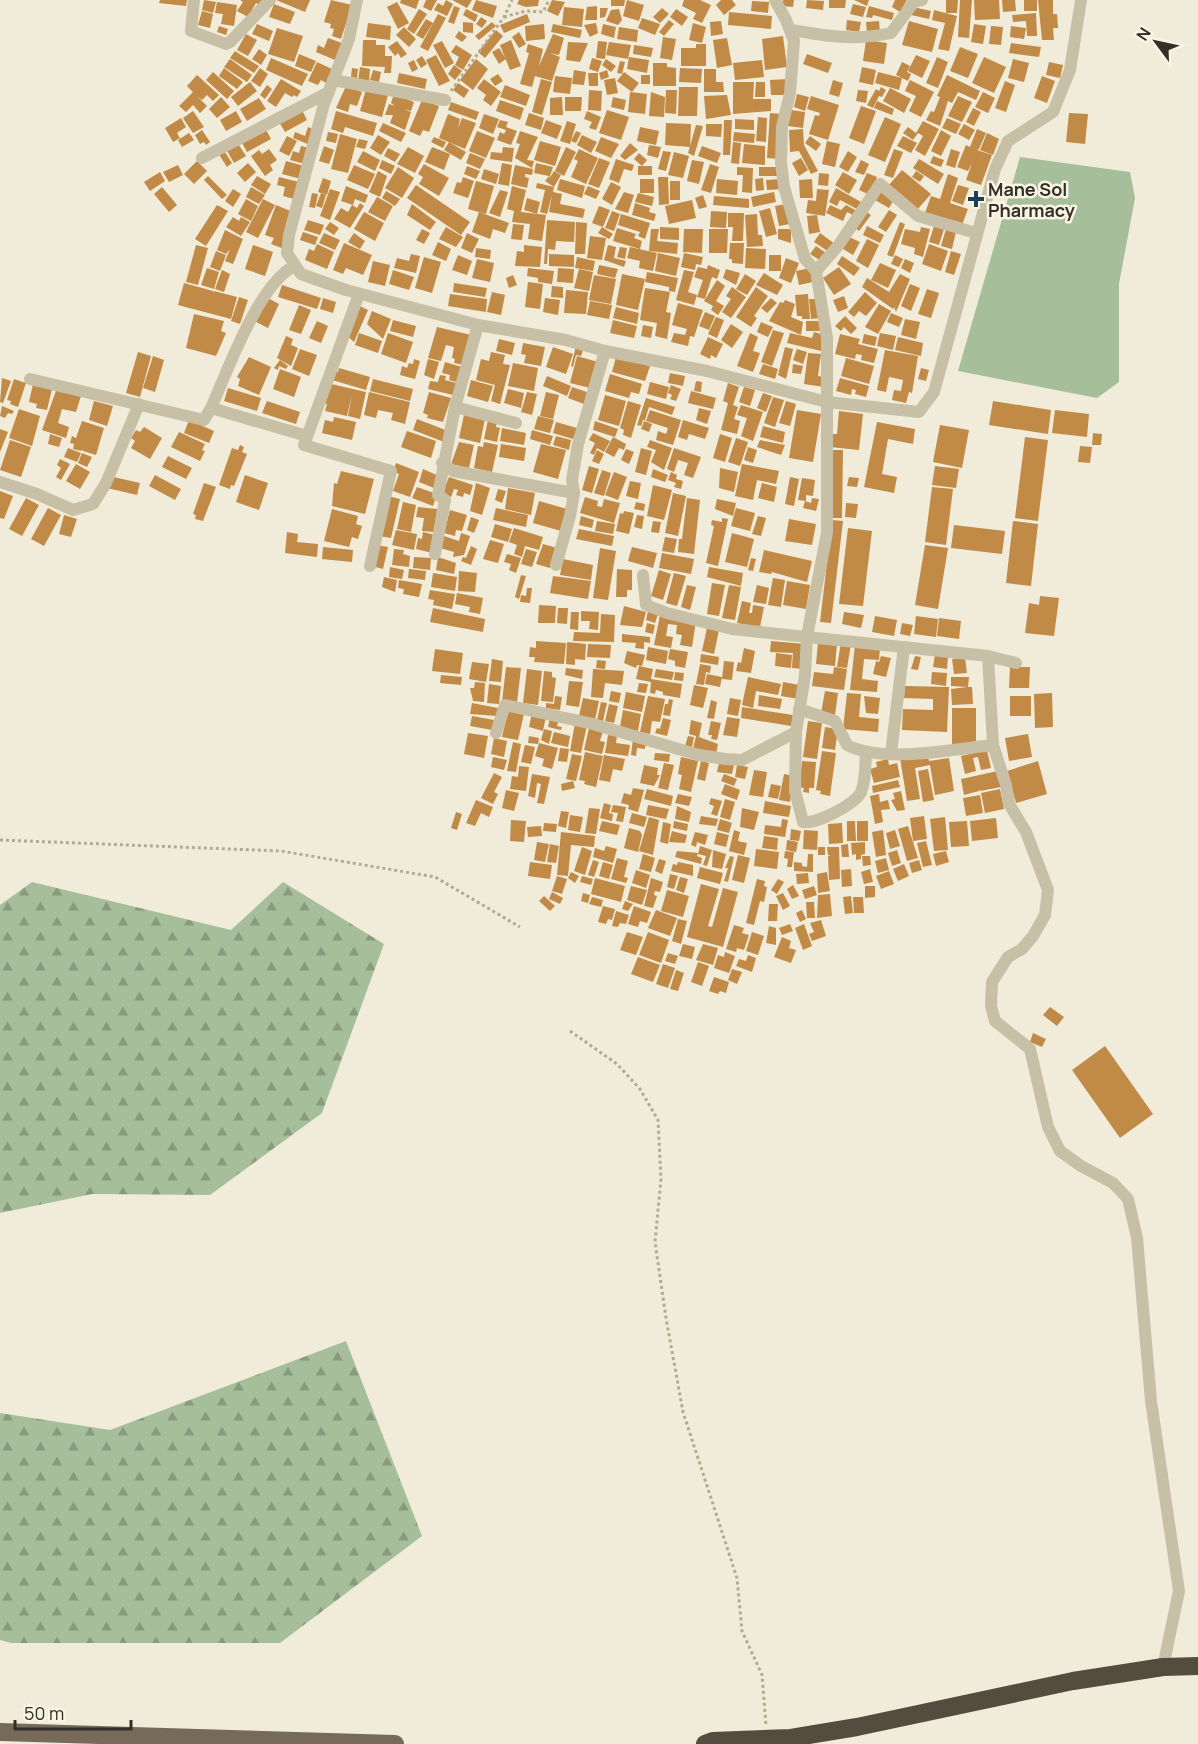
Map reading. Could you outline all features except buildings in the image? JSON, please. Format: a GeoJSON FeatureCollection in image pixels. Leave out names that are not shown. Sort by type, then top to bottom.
{"type":"FeatureCollection","features":[{"type":"Feature","properties":{"kind":"highway"},"geometry":{"type":"LineString","coordinates":[[705,1744],[713,1741],[767,1739],[857,1727],[1073,1681],[1163,1667],[1198,1666]]}},
{"type":"Feature","properties":{"kind":"main road"},"geometry":{"type":"LineString","coordinates":[[0,1732],[395,1744]]}},
{"type":"Feature","properties":{"kind":"street"},"geometry":{"type":"LineString","coordinates":[[194,0],[190,30],[226,44],[270,0]]}},
{"type":"Feature","properties":{"kind":"street"},"geometry":{"type":"LineString","coordinates":[[357,0],[349,39],[331,86],[289,235],[287,253],[301,274],[359,294],[478,325],[566,340],[605,351],[707,371],[827,402],[919,412],[926,406],[934,392],[995,168],[1008,141],[1053,112],[1070,70],[1081,0]]}},
{"type":"Feature","properties":{"kind":"street"},"geometry":{"type":"LineString","coordinates":[[775,0],[791,30],[794,55],[790,93],[782,128],[781,163],[784,188],[805,259],[816,271],[827,338],[827,533],[807,636],[805,675],[796,732],[795,790],[802,822],[807,823],[828,815],[856,800],[862,790],[866,753]]}},
{"type":"Feature","properties":{"kind":"street"},"geometry":{"type":"LineString","coordinates":[[791,30],[842,39],[870,38],[891,33],[905,11],[914,2],[922,0]]}},
{"type":"Feature","properties":{"kind":"street"},"geometry":{"type":"LineString","coordinates":[[202,158],[331,86],[446,100]]}},
{"type":"Feature","properties":{"kind":"street"},"geometry":{"type":"LineString","coordinates":[[816,271],[838,246],[880,184],[918,216],[976,233]]}},
{"type":"Feature","properties":{"kind":"street"},"geometry":{"type":"LineString","coordinates":[[30,379],[204,420],[251,319],[281,273],[294,266]]}},
{"type":"Feature","properties":{"kind":"street"},"geometry":{"type":"LineString","coordinates":[[359,294],[304,445],[391,471],[370,566]]}},
{"type":"Feature","properties":{"kind":"street"},"geometry":{"type":"LineString","coordinates":[[435,554],[445,500],[438,495],[442,463],[478,325]]}},
{"type":"Feature","properties":{"kind":"street"},"geometry":{"type":"LineString","coordinates":[[556,565],[574,493],[572,480],[578,444],[605,351]]}},
{"type":"Feature","properties":{"kind":"street"},"geometry":{"type":"LineString","coordinates":[[0,482],[37,494],[73,510],[93,504],[106,483],[139,404]]}},
{"type":"Feature","properties":{"kind":"street"},"geometry":{"type":"LineString","coordinates":[[455,407],[516,423]]}},
{"type":"Feature","properties":{"kind":"street"},"geometry":{"type":"LineString","coordinates":[[211,408],[307,436]]}},
{"type":"Feature","properties":{"kind":"street"},"geometry":{"type":"LineString","coordinates":[[442,463],[453,471],[574,493]]}},
{"type":"Feature","properties":{"kind":"street"},"geometry":{"type":"LineString","coordinates":[[643,575],[646,605],[667,613],[732,629],[932,652],[988,656],[1016,663]]}},
{"type":"Feature","properties":{"kind":"street"},"geometry":{"type":"LineString","coordinates":[[891,753],[904,647]]}},
{"type":"Feature","properties":{"kind":"street"},"geometry":{"type":"LineString","coordinates":[[988,656],[993,745],[1006,785],[1009,804],[1026,832],[1048,890],[1045,915],[1034,936],[1022,949],[1008,957],[992,982],[991,1006],[995,1021],[1030,1049],[1048,1127],[1060,1151],[1081,1166],[1113,1183],[1128,1199],[1137,1238],[1150,1401],[1179,1591],[1163,1667]]}},
{"type":"Feature","properties":{"kind":"street"},"geometry":{"type":"LineString","coordinates":[[496,733],[505,705],[593,724],[699,756],[725,759],[742,760],[750,757],[796,732]]}},
{"type":"Feature","properties":{"kind":"street"},"geometry":{"type":"LineString","coordinates":[[799,710],[835,721],[847,745],[866,753],[993,745]]}},
{"type":"Feature","properties":{"kind":"path"},"geometry":{"type":"LineString","coordinates":[[446,100],[504,17],[512,0]]}},
{"type":"Feature","properties":{"kind":"path"},"geometry":{"type":"LineString","coordinates":[[504,17],[526,11],[543,12],[549,0]]}},
{"type":"Feature","properties":{"kind":"path"},"geometry":{"type":"LineString","coordinates":[[0,840],[282,851],[435,877],[520,927]]}},
{"type":"Feature","properties":{"kind":"path"},"geometry":{"type":"LineString","coordinates":[[570,1031],[617,1064],[640,1089],[658,1120],[661,1179],[655,1242],[666,1318],[683,1412],[737,1578],[742,1631],[762,1675],[767,1739]]}},
{"type":"Feature","properties":{"kind":"green space"},"geometry":{"type":"Polygon","coordinates":[[[1020,157],[1130,172],[1135,198],[1119,284],[1119,382],[1097,398],[958,371],[1020,157]]]}},
{"type":"Feature","properties":{"kind":"green space"},"geometry":{"type":"Polygon","coordinates":[[[32,882],[231,930],[283,882],[384,944],[322,1113],[210,1195],[92,1194],[0,1213],[0,905],[32,882]]]}},
{"type":"Feature","properties":{"kind":"green space"},"geometry":{"type":"Polygon","coordinates":[[[346,1341],[422,1536],[280,1643],[11,1643],[0,1640],[0,1413],[110,1430],[346,1341]]]}},
{"type":"Feature","properties":{"kind":"place","name":"Mane Sol Pharmacy"},"geometry":{"type":"Point","coordinates":[976,199]}}]}
